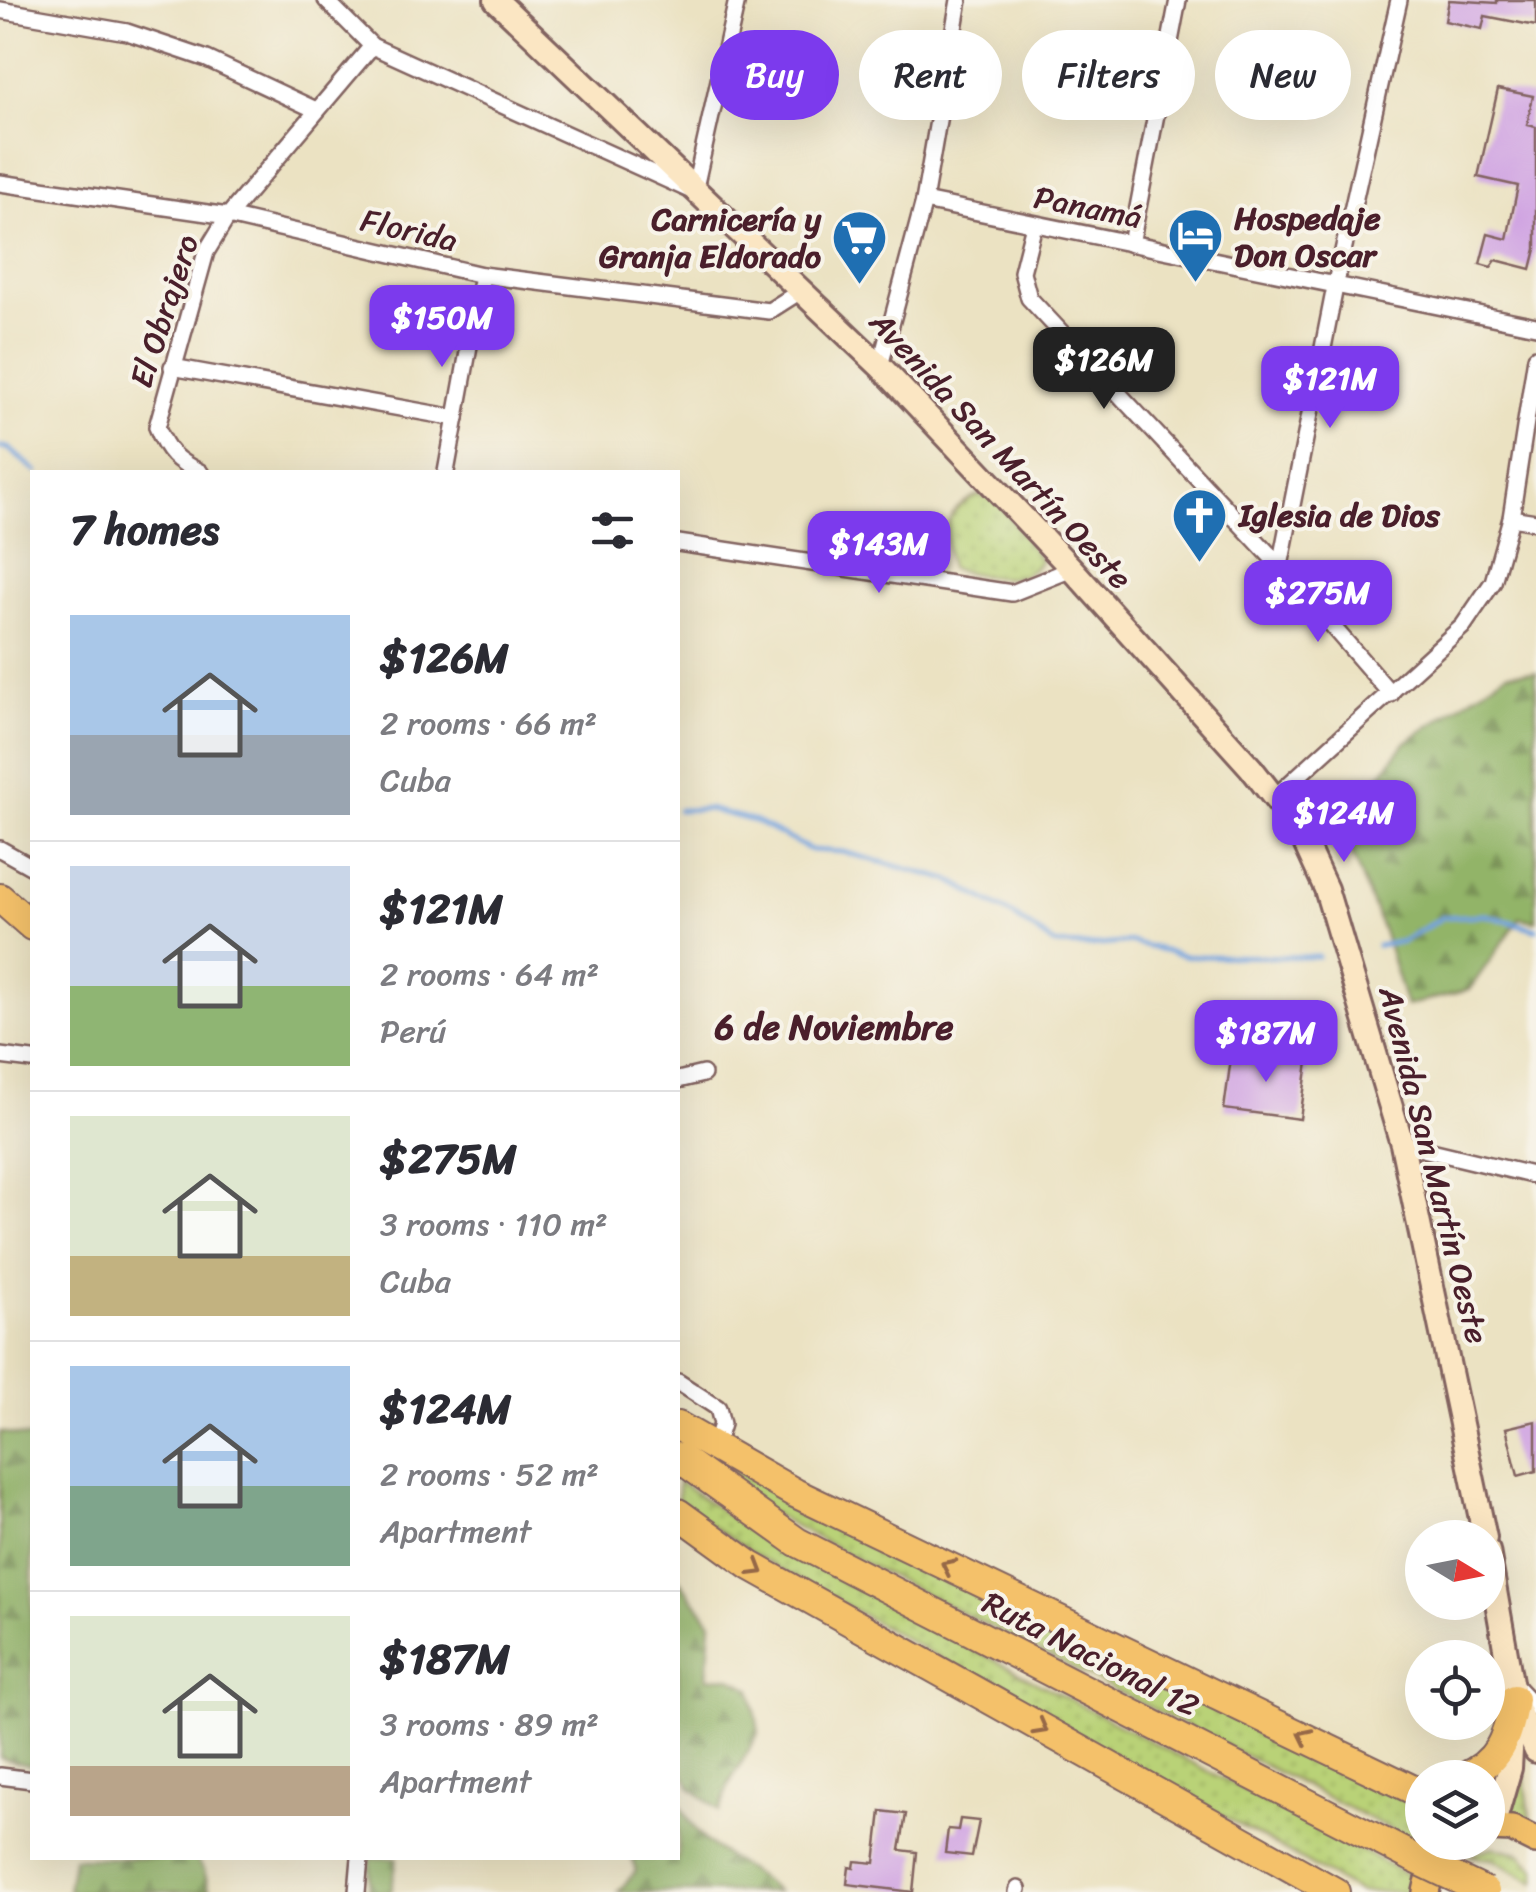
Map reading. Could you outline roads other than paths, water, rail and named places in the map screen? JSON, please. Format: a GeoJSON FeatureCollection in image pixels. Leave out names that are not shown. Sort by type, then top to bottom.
{"type":"FeatureCollection","features":[{"type":"Feature","properties":{"kind":"highway"},"geometry":{"type":"LineString","coordinates":[[0,898],[30,924]]}},
{"type":"Feature","properties":{"kind":"highway"},"geometry":{"type":"LineString","coordinates":[[680,1427],[796,1493],[1405,1785]]}},
{"type":"Feature","properties":{"kind":"highway","name":"Ruta Nacional 12"},"geometry":{"type":"LineString","coordinates":[[680,1459],[797,1542],[1485,1892]]}},
{"type":"Feature","properties":{"kind":"highway"},"geometry":{"type":"LineString","coordinates":[[680,1514],[751,1566],[1335,1892]]}},
{"type":"Feature","properties":{"kind":"highway"},"geometry":{"type":"LineString","coordinates":[[1491,1760],[1509,1732],[1521,1697]]}},
{"type":"Feature","properties":{"kind":"highway"},"geometry":{"type":"LineString","coordinates":[[1393,1778],[1405,1779]]}},
{"type":"Feature","properties":{"kind":"main road","name":"Avenida San Martín Oeste"},"geometry":{"type":"LineString","coordinates":[[496,0],[880,366],[1072,569],[1275,797],[1298,828],[1326,888],[1402,1144],[1481,1520]]}},
{"type":"Feature","properties":{"kind":"main road"},"geometry":{"type":"LineString","coordinates":[[1504,1620],[1533,1743],[1536,1774]]}},
{"type":"Feature","properties":{"kind":"main road"},"geometry":{"type":"LineString","coordinates":[[1505,1783],[1521,1697]]}},
{"type":"Feature","properties":{"kind":"main road"},"geometry":{"type":"LineString","coordinates":[[1505,1829],[1536,1842]]}},
{"type":"Feature","properties":{"kind":"main road"},"geometry":{"type":"LineString","coordinates":[[1426,1892],[1436,1860]]}},
{"type":"Feature","properties":{"kind":"street"},"geometry":{"type":"LineString","coordinates":[[326,0],[372,46],[694,192],[737,0]]}},
{"type":"Feature","properties":{"kind":"street"},"geometry":{"type":"LineString","coordinates":[[880,366],[924,201],[959,0]]}},
{"type":"Feature","properties":{"kind":"street"},"geometry":{"type":"LineString","coordinates":[[1131,244],[1178,0]]}},
{"type":"Feature","properties":{"kind":"street"},"geometry":{"type":"LineString","coordinates":[[1280,566],[1335,287],[1399,0]]}},
{"type":"Feature","properties":{"kind":"street"},"geometry":{"type":"LineString","coordinates":[[0,10],[127,32],[207,59],[316,110]]}},
{"type":"Feature","properties":{"kind":"street","name":"El Obrajero"},"geometry":{"type":"LineString","coordinates":[[195,470],[177,462],[166,449],[157,427],[206,252],[228,216],[372,46]]}},
{"type":"Feature","properties":{"kind":"street","name":"Florida"},"geometry":{"type":"LineString","coordinates":[[0,183],[228,216],[482,275],[769,310],[802,290]]}},
{"type":"Feature","properties":{"kind":"street","name":"Panamá"},"geometry":{"type":"LineString","coordinates":[[924,201],[1536,326]]}},
{"type":"Feature","properties":{"kind":"street"},"geometry":{"type":"LineString","coordinates":[[1034,225],[1022,272],[1029,298],[1280,566],[1390,694]]}},
{"type":"Feature","properties":{"kind":"street"},"geometry":{"type":"LineString","coordinates":[[446,470],[482,275]]}},
{"type":"Feature","properties":{"kind":"street"},"geometry":{"type":"LineString","coordinates":[[1275,797],[1463,626],[1492,582],[1511,518],[1536,357]]}},
{"type":"Feature","properties":{"kind":"street"},"geometry":{"type":"LineString","coordinates":[[172,367],[456,418]]}},
{"type":"Feature","properties":{"kind":"street"},"geometry":{"type":"LineString","coordinates":[[1511,518],[1536,522]]}},
{"type":"Feature","properties":{"kind":"street"},"geometry":{"type":"LineString","coordinates":[[680,543],[1012,592],[1072,569]]}},
{"type":"Feature","properties":{"kind":"street"},"geometry":{"type":"LineString","coordinates":[[0,849],[30,866]]}},
{"type":"Feature","properties":{"kind":"street"},"geometry":{"type":"LineString","coordinates":[[0,1056],[30,1060]]}},
{"type":"Feature","properties":{"kind":"street"},"geometry":{"type":"LineString","coordinates":[[680,1080],[703,1074]]}},
{"type":"Feature","properties":{"kind":"street"},"geometry":{"type":"LineString","coordinates":[[1402,1144],[1536,1176]]}},
{"type":"Feature","properties":{"kind":"street"},"geometry":{"type":"LineString","coordinates":[[680,1383],[718,1408],[722,1424],[714,1447]]}},
{"type":"Feature","properties":{"kind":"street"},"geometry":{"type":"LineString","coordinates":[[0,1776],[30,1780]]}},
{"type":"Feature","properties":{"kind":"street"},"geometry":{"type":"LineString","coordinates":[[356,1892],[360,1860]]}},
{"type":"Feature","properties":{"kind":"waterway"},"geometry":{"type":"LineString","coordinates":[[0,447],[8,448],[35,470]]}},
{"type":"Feature","properties":{"kind":"waterway"},"geometry":{"type":"LineString","coordinates":[[680,810],[708,809],[754,821],[811,850],[843,852],[949,880],[1056,945],[1132,942],[1185,956],[1318,957]]}},
{"type":"Feature","properties":{"kind":"waterway"},"geometry":{"type":"LineString","coordinates":[[1378,946],[1403,941],[1443,917],[1486,915],[1536,929]]}},
{"type":"Feature","properties":{"kind":"place","name":"Hospedaje Don Oscar"},"geometry":{"type":"Point","coordinates":[1195,285]}},
{"type":"Feature","properties":{"kind":"place","name":"Carnicería y Granja Eldorado"},"geometry":{"type":"Point","coordinates":[860,286]}},
{"type":"Feature","properties":{"kind":"place","name":"Iglesia de Dios"},"geometry":{"type":"Point","coordinates":[1200,564]}},
{"type":"Feature","properties":{"kind":"district","name":"6 de Noviembre"},"geometry":{"type":"Point","coordinates":[834,1027]}}]}
